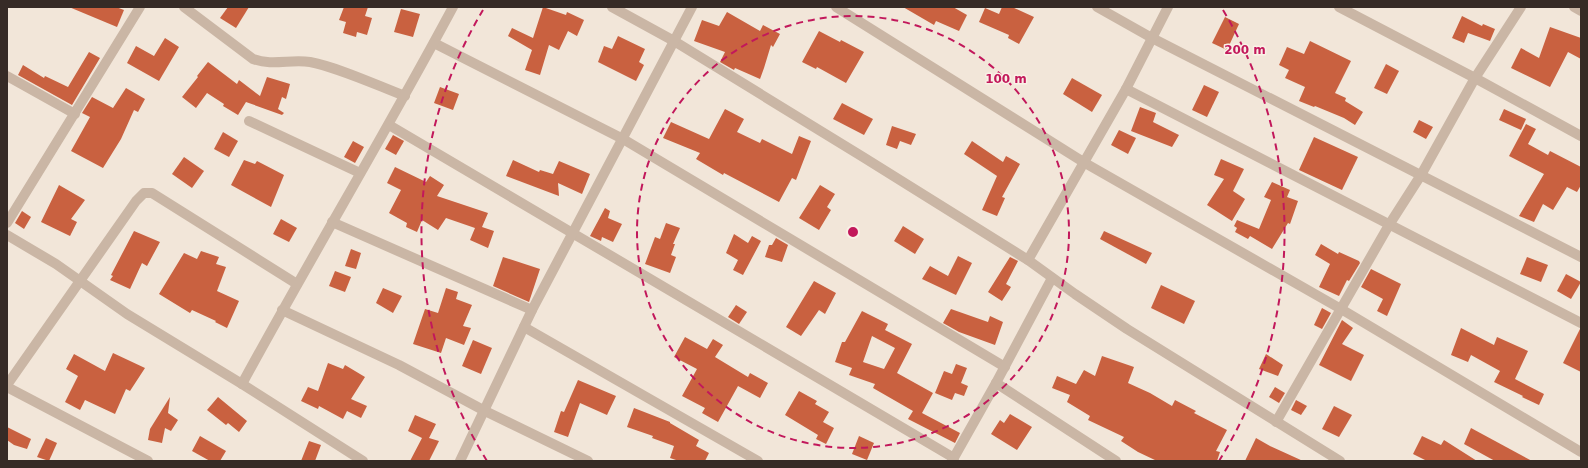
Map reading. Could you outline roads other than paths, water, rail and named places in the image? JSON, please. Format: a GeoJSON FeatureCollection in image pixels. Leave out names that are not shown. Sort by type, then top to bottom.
{"type":"FeatureCollection","features":[{"type":"Feature","properties":{"kind":"street"},"geometry":{"type":"LineString","coordinates":[[7,223],[140,7]]}},
{"type":"Feature","properties":{"kind":"street"},"geometry":{"type":"LineString","coordinates":[[184,7],[253,59],[262,63],[298,61],[310,62],[405,96]]}},
{"type":"Feature","properties":{"kind":"street"},"geometry":{"type":"LineString","coordinates":[[242,384],[282,310],[389,125],[453,7]]}},
{"type":"Feature","properties":{"kind":"street"},"geometry":{"type":"LineString","coordinates":[[612,7],[674,40],[1028,260],[1122,325],[1340,461]]}},
{"type":"Feature","properties":{"kind":"street"},"geometry":{"type":"LineString","coordinates":[[460,461],[532,310],[692,7]]}},
{"type":"Feature","properties":{"kind":"street"},"geometry":{"type":"LineString","coordinates":[[836,7],[1085,162],[1341,309],[1581,452]]}},
{"type":"Feature","properties":{"kind":"street"},"geometry":{"type":"LineString","coordinates":[[1097,7],[1152,38],[1581,257]]}},
{"type":"Feature","properties":{"kind":"street"},"geometry":{"type":"LineString","coordinates":[[1028,260],[1126,89],[1168,7]]}},
{"type":"Feature","properties":{"kind":"street"},"geometry":{"type":"LineString","coordinates":[[1339,7],[1475,78],[1581,136]]}},
{"type":"Feature","properties":{"kind":"street"},"geometry":{"type":"LineString","coordinates":[[1276,422],[1389,225],[1421,175],[1475,78],[1521,7]]}},
{"type":"Feature","properties":{"kind":"street"},"geometry":{"type":"LineString","coordinates":[[1574,7],[1581,11]]}},
{"type":"Feature","properties":{"kind":"street"},"geometry":{"type":"LineString","coordinates":[[434,43],[623,139],[1005,367]]}},
{"type":"Feature","properties":{"kind":"street"},"geometry":{"type":"LineString","coordinates":[[7,76],[75,114]]}},
{"type":"Feature","properties":{"kind":"street"},"geometry":{"type":"LineString","coordinates":[[1126,89],[1581,323]]}},
{"type":"Feature","properties":{"kind":"street"},"geometry":{"type":"LineString","coordinates":[[249,121],[360,173]]}},
{"type":"Feature","properties":{"kind":"street"},"geometry":{"type":"LineString","coordinates":[[389,125],[573,232],[953,459],[1005,367],[1052,278]]}},
{"type":"Feature","properties":{"kind":"street"},"geometry":{"type":"LineString","coordinates":[[148,461],[7,386],[81,282],[136,201],[144,193],[152,193],[297,284]]}},
{"type":"Feature","properties":{"kind":"street"},"geometry":{"type":"LineString","coordinates":[[332,222],[532,310]]}},
{"type":"Feature","properties":{"kind":"street"},"geometry":{"type":"LineString","coordinates":[[7,235],[56,264],[127,314],[242,384],[363,461]]}},
{"type":"Feature","properties":{"kind":"street"},"geometry":{"type":"LineString","coordinates":[[282,310],[399,365],[588,461]]}},
{"type":"Feature","properties":{"kind":"street"},"geometry":{"type":"LineString","coordinates":[[524,328],[758,461]]}},
{"type":"Feature","properties":{"kind":"street"},"geometry":{"type":"LineString","coordinates":[[996,383],[1116,461]]}}]}
